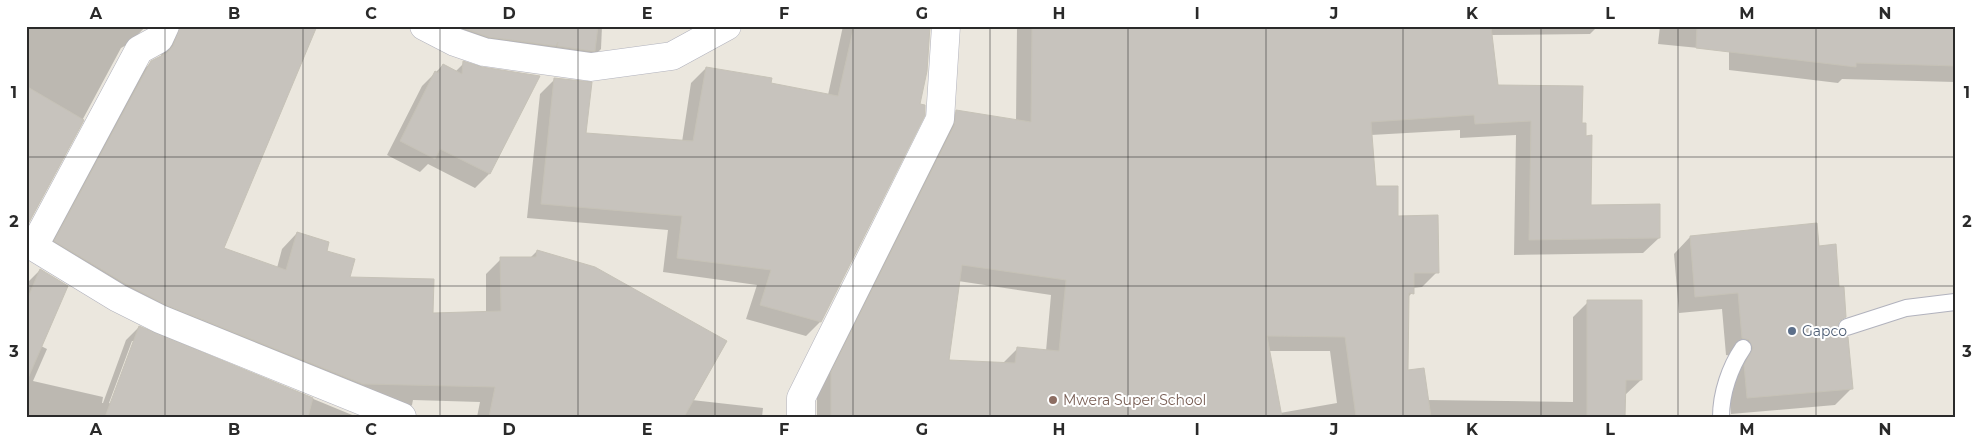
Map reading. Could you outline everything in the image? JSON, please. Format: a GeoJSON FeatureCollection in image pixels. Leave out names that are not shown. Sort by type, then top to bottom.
{"type":"FeatureCollection","features":[{"type":"Feature","properties":{"kind":"street"},"geometry":{"type":"LineString","coordinates":[[165,26],[159,38],[139,50],[30,244],[118,298],[160,318],[402,417]]}},
{"type":"Feature","properties":{"kind":"street"},"geometry":{"type":"LineString","coordinates":[[424,26],[455,42],[484,52],[591,67],[672,56],[727,26]]}},
{"type":"Feature","properties":{"kind":"street"},"geometry":{"type":"LineString","coordinates":[[801,417],[801,398],[940,119],[946,26]]}},
{"type":"Feature","properties":{"kind":"lane"},"geometry":{"type":"LineString","coordinates":[[1847,327],[1906,308],[1955,302]]}},
{"type":"Feature","properties":{"kind":"lane"},"geometry":{"type":"LineString","coordinates":[[1721,417],[1721,404],[1733,362],[1743,348]]}},
{"type":"Feature","properties":{"kind":"building"},"geometry":{"type":"Polygon","coordinates":[[[180,26],[317,26],[224,248],[286,270],[297,232],[329,242],[327,251],[355,259],[350,277],[434,279],[433,313],[501,311],[500,257],[536,257],[537,250],[595,267],[727,341],[684,417],[489,417],[495,387],[363,384],[166,305],[126,284],[54,241],[151,61],[167,53],[173,46],[180,26]]]}},
{"type":"Feature","properties":{"kind":"building"},"geometry":{"type":"Polygon","coordinates":[[[466,26],[598,26],[595,51],[591,51],[557,46],[558,42],[556,46],[488,37],[466,29],[466,26]]]}},
{"type":"Feature","properties":{"kind":"building"},"geometry":{"type":"Polygon","coordinates":[[[854,26],[930,26],[927,71],[920,104],[925,105],[925,115],[821,322],[760,305],[771,270],[677,258],[682,216],[541,204],[554,78],[592,82],[586,133],[693,141],[706,67],[772,78],[771,83],[838,96],[854,26]]]}},
{"type":"Feature","properties":{"kind":"building"},"geometry":{"type":"Polygon","coordinates":[[[1032,26],[1491,26],[1498,85],[1583,86],[1582,123],[1586,123],[1586,136],[1592,135],[1591,205],[1660,204],[1660,238],[1529,240],[1531,121],[1475,124],[1474,115],[1371,122],[1376,186],[1398,186],[1398,216],[1438,215],[1439,273],[1414,273],[1414,294],[1409,293],[1408,370],[1424,368],[1431,417],[1356,417],[1345,337],[1267,336],[1282,417],[831,417],[831,372],[954,126],[956,110],[1031,122],[1032,26]],[[962,265],[949,360],[1015,363],[1017,347],[1059,351],[1066,280],[962,265]]]}},
{"type":"Feature","properties":{"kind":"building"},"geometry":{"type":"Polygon","coordinates":[[[1697,26],[1955,26],[1955,66],[1856,63],[1856,67],[1696,48],[1697,26]]]}},
{"type":"Feature","properties":{"kind":"building"},"geometry":{"type":"Polygon","coordinates":[[[463,61],[482,67],[540,76],[490,174],[440,149],[435,159],[400,141],[435,71],[438,73],[443,64],[462,74],[463,61]]]}},
{"type":"Feature","properties":{"kind":"building"},"geometry":{"type":"Polygon","coordinates":[[[26,86],[84,120],[27,226],[26,225],[26,86]]]}},
{"type":"Feature","properties":{"kind":"building"},"geometry":{"type":"Polygon","coordinates":[[[1817,223],[1819,246],[1836,244],[1839,287],[1844,287],[1846,317],[1839,321],[1837,330],[1841,335],[1848,337],[1853,389],[1747,398],[1744,365],[1753,348],[1749,340],[1742,338],[1738,293],[1695,297],[1690,236],[1817,223]]]}},
{"type":"Feature","properties":{"kind":"building"},"geometry":{"type":"Polygon","coordinates":[[[40,269],[68,286],[26,383],[26,302],[40,269]]]}},
{"type":"Feature","properties":{"kind":"building"},"geometry":{"type":"Polygon","coordinates":[[[1587,300],[1642,300],[1642,380],[1626,380],[1625,417],[1587,417],[1587,300]]]}},
{"type":"Feature","properties":{"kind":"building"},"geometry":{"type":"Polygon","coordinates":[[[139,326],[313,398],[308,417],[105,417],[139,326]]]}},
{"type":"Feature","properties":{"kind":"place","name":"Gapco"},"geometry":{"type":"Point","coordinates":[1792,331]}},
{"type":"Feature","properties":{"kind":"place","name":"Mwera Super School"},"geometry":{"type":"Point","coordinates":[1053,400]}}]}
